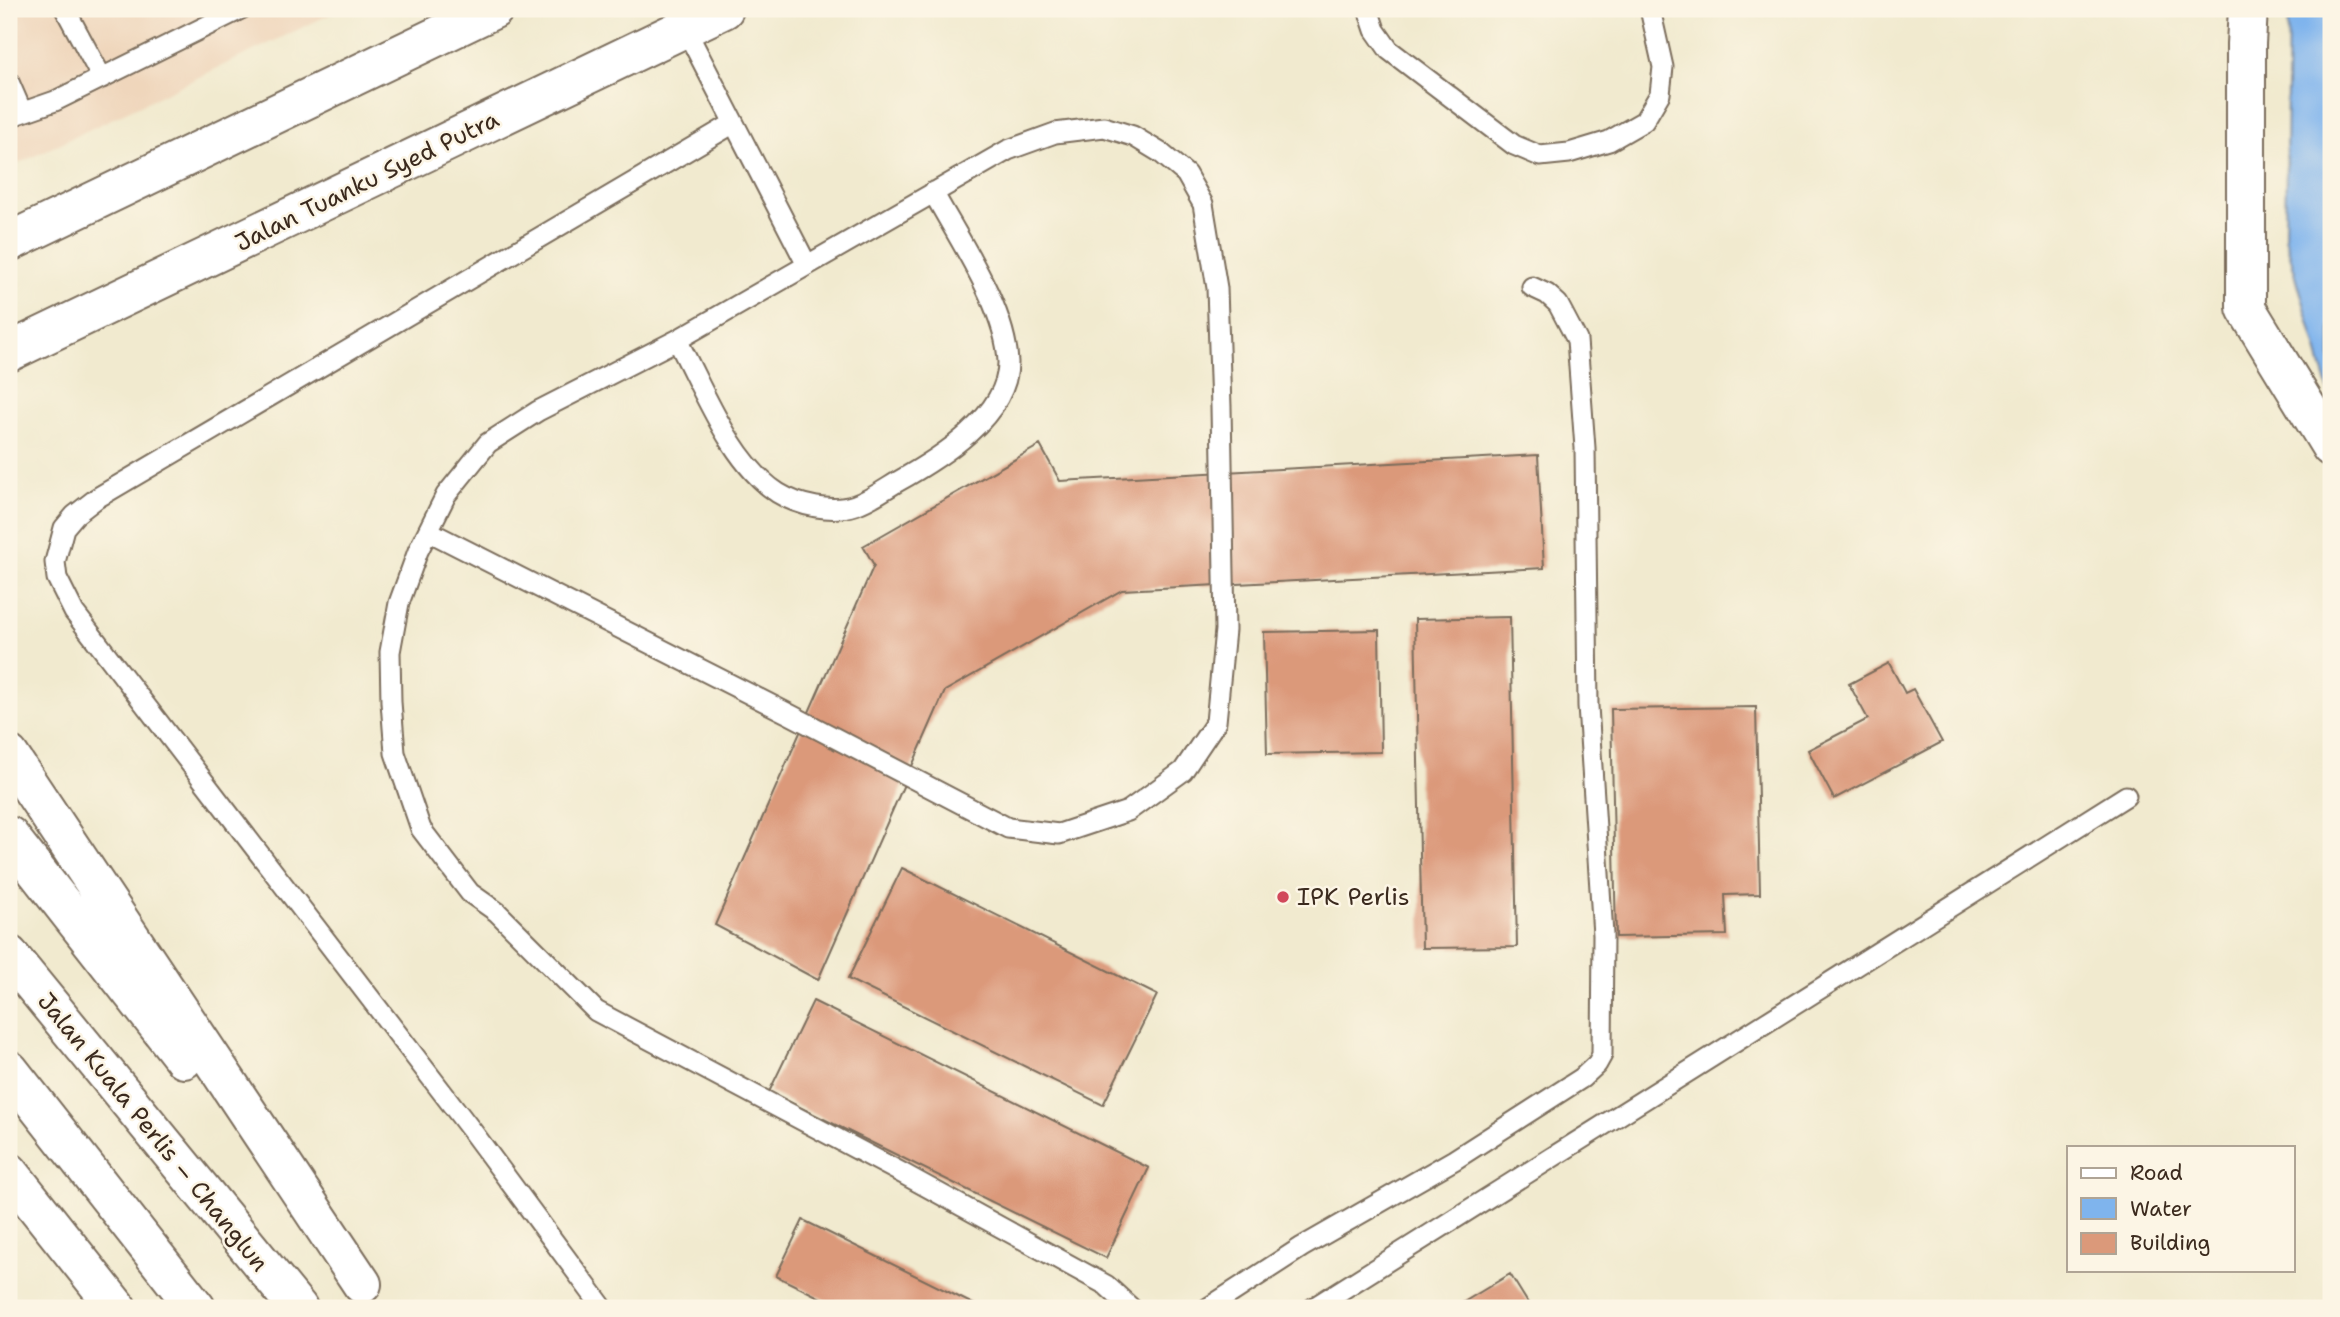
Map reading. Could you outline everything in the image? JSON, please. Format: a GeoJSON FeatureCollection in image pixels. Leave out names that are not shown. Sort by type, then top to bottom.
{"type":"FeatureCollection","features":[{"type":"Feature","properties":{"kind":"main road"},"geometry":{"type":"LineString","coordinates":[[9,242],[494,9]]}},
{"type":"Feature","properties":{"kind":"main road","name":"Jalan Tuanku Syed Putra"},"geometry":{"type":"LineString","coordinates":[[9,352],[724,9]]}},
{"type":"Feature","properties":{"kind":"main road"},"geometry":{"type":"LineString","coordinates":[[2248,9],[2246,308],[2331,447]]}},
{"type":"Feature","properties":{"kind":"main road"},"geometry":{"type":"LineString","coordinates":[[9,755],[371,1296]]}},
{"type":"Feature","properties":{"kind":"main road"},"geometry":{"type":"LineString","coordinates":[[9,836],[371,1296]]}},
{"type":"Feature","properties":{"kind":"main road","name":"Jalan Kuala Perlis – Changlun"},"geometry":{"type":"LineString","coordinates":[[18,967],[298,1308]]}},
{"type":"Feature","properties":{"kind":"main road"},"geometry":{"type":"LineString","coordinates":[[9,1070],[196,1308]]}},
{"type":"Feature","properties":{"kind":"main road"},"geometry":{"type":"LineString","coordinates":[[9,1172],[117,1308]]}},
{"type":"Feature","properties":{"kind":"lane"},"geometry":{"type":"LineString","coordinates":[[65,9],[102,78]]}},
{"type":"Feature","properties":{"kind":"lane"},"geometry":{"type":"LineString","coordinates":[[9,82],[15,115],[55,101],[241,9]]}},
{"type":"Feature","properties":{"kind":"lane"},"geometry":{"type":"LineString","coordinates":[[1368,9],[1375,30],[1389,50],[1514,145],[1540,156],[1569,153],[1609,141],[1644,121],[1660,94],[1663,66],[1650,9]]}},
{"type":"Feature","properties":{"kind":"lane"},"geometry":{"type":"LineString","coordinates":[[685,28],[807,265]]}},
{"type":"Feature","properties":{"kind":"lane"},"geometry":{"type":"LineString","coordinates":[[603,1308],[472,1131],[74,612],[57,578],[55,562],[64,528],[75,515],[97,498],[734,123]]}},
{"type":"Feature","properties":{"kind":"lane"},"geometry":{"type":"LineString","coordinates":[[428,531],[1008,828],[1059,834],[1128,811],[1183,771],[1216,722],[1225,630],[1217,288],[1203,204],[1186,174],[1161,153],[1133,136],[1104,127],[1055,134],[1008,150],[677,340],[538,411],[488,443],[446,495],[428,531],[418,551],[399,603],[390,652],[395,753],[421,829],[470,893],[497,912],[596,1011],[1106,1285],[1131,1308]]}},
{"type":"Feature","properties":{"kind":"lane"},"geometry":{"type":"LineString","coordinates":[[677,340],[739,456],[757,478],[781,495],[830,509],[855,505],[887,489],[934,461],[985,416],[1003,388],[1008,364],[1004,334],[986,289],[933,192]]}},
{"type":"Feature","properties":{"kind":"lane"},"geometry":{"type":"LineString","coordinates":[[1208,1308],[1302,1247],[1454,1160],[1582,1078],[1597,1064],[1602,1055],[1603,935],[1588,706],[1585,448],[1577,340],[1558,303],[1532,286]]}},
{"type":"Feature","properties":{"kind":"lane"},"geometry":{"type":"LineString","coordinates":[[1313,1308],[2126,796]]}},
{"type":"Feature","properties":{"kind":"shaded area"},"geometry":{"type":"Polygon","coordinates":[[[9,9],[341,9],[9,168],[9,9]]]}},
{"type":"Feature","properties":{"kind":"water"},"geometry":{"type":"Polygon","coordinates":[[[2288,9],[2331,9],[2331,399],[2285,237],[2288,9]]]}},
{"type":"Feature","properties":{"kind":"building"},"geometry":{"type":"Polygon","coordinates":[[[1040,445],[1060,481],[1538,455],[1544,568],[1122,590],[945,691],[818,980],[715,925],[874,565],[863,546],[1040,445]]]}},
{"type":"Feature","properties":{"kind":"building"},"geometry":{"type":"Polygon","coordinates":[[[1510,617],[1517,947],[1422,948],[1415,619],[1510,617]]]}},
{"type":"Feature","properties":{"kind":"building"},"geometry":{"type":"Polygon","coordinates":[[[1379,630],[1381,752],[1267,754],[1264,632],[1379,630]]]}},
{"type":"Feature","properties":{"kind":"building"},"geometry":{"type":"Polygon","coordinates":[[[1889,663],[1905,693],[1913,689],[1942,742],[1834,799],[1808,750],[1868,719],[1849,684],[1889,663]]]}},
{"type":"Feature","properties":{"kind":"building"},"geometry":{"type":"Polygon","coordinates":[[[1756,707],[1760,894],[1725,895],[1727,935],[1616,937],[1611,709],[1756,707]]]}},
{"type":"Feature","properties":{"kind":"building"},"geometry":{"type":"Polygon","coordinates":[[[902,868],[1157,995],[1103,1105],[848,979],[902,868]]]}},
{"type":"Feature","properties":{"kind":"building"},"geometry":{"type":"Polygon","coordinates":[[[813,1001],[1149,1168],[1106,1258],[769,1092],[813,1001]]]}},
{"type":"Feature","properties":{"kind":"building"},"geometry":{"type":"Polygon","coordinates":[[[803,1220],[981,1308],[841,1308],[776,1276],[803,1220]]]}},
{"type":"Feature","properties":{"kind":"building"},"geometry":{"type":"Polygon","coordinates":[[[1510,1274],[1531,1308],[1454,1308],[1510,1274]]]}},
{"type":"Feature","properties":{"kind":"place","name":"IPK Perlis"},"geometry":{"type":"Point","coordinates":[1283,897]}}]}
